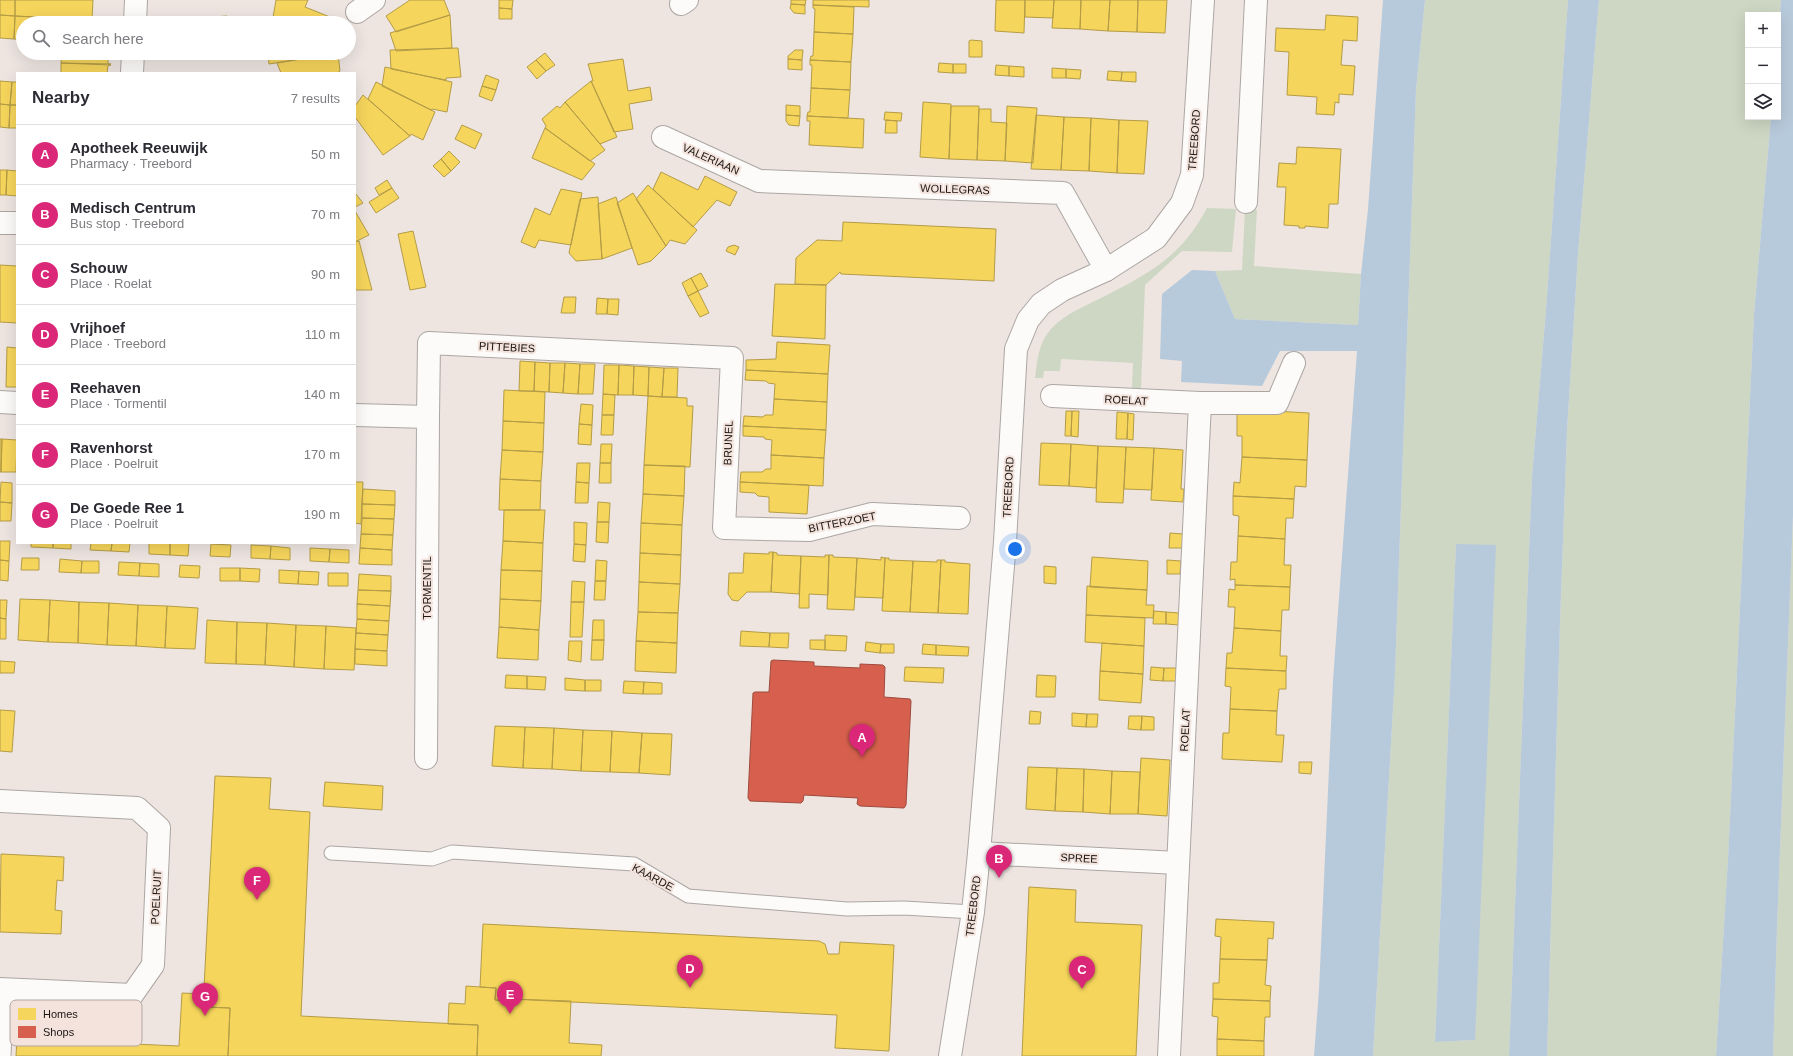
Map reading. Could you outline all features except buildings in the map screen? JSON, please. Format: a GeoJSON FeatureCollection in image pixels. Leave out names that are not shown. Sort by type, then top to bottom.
{"type":"FeatureCollection","features":[{"type":"Feature","properties":{"kind":"street"},"geometry":{"type":"LineString","coordinates":[[135,16],[136,0]]}},
{"type":"Feature","properties":{"kind":"street","name":"TREEBORD"},"geometry":{"type":"LineString","coordinates":[[950,1056],[973,912],[979,853],[1005,542],[1016,349],[1028,320],[1041,304],[1062,290],[1106,270],[1156,238],[1182,203],[1192,175],[1203,0]]}},
{"type":"Feature","properties":{"kind":"street"},"geometry":{"type":"LineString","coordinates":[[1246,202],[1256,0]]}},
{"type":"Feature","properties":{"kind":"street"},"geometry":{"type":"LineString","coordinates":[[132,72],[133,60]]}},
{"type":"Feature","properties":{"kind":"street","name":"VALERIAAN"},"geometry":{"type":"LineString","coordinates":[[663,137],[759,181]]}},
{"type":"Feature","properties":{"kind":"street","name":"WOLLEGRAS"},"geometry":{"type":"LineString","coordinates":[[759,181],[1063,193],[1106,270]]}},
{"type":"Feature","properties":{"kind":"street"},"geometry":{"type":"LineString","coordinates":[[0,223],[16,223]]}},
{"type":"Feature","properties":{"kind":"street","name":"PITTEBIES"},"geometry":{"type":"LineString","coordinates":[[428,417],[430,344],[732,358]]}},
{"type":"Feature","properties":{"kind":"street","name":"BRUNEL"},"geometry":{"type":"LineString","coordinates":[[724,528],[732,358]]}},
{"type":"Feature","properties":{"kind":"street","name":"ROELAT"},"geometry":{"type":"LineString","coordinates":[[1052,396],[1200,403],[1277,403],[1294,363]]}},
{"type":"Feature","properties":{"kind":"street"},"geometry":{"type":"LineString","coordinates":[[0,402],[16,403]]}},
{"type":"Feature","properties":{"kind":"street","name":"ROELAT"},"geometry":{"type":"LineString","coordinates":[[1169,1056],[1200,403]]}},
{"type":"Feature","properties":{"kind":"street"},"geometry":{"type":"LineString","coordinates":[[356,414],[428,417]]}},
{"type":"Feature","properties":{"kind":"street","name":"TORMENTIL"},"geometry":{"type":"LineString","coordinates":[[426,758],[428,417]]}},
{"type":"Feature","properties":{"kind":"street","name":"BITTERZOET"},"geometry":{"type":"LineString","coordinates":[[724,528],[809,530],[872,514],[959,518]]}},
{"type":"Feature","properties":{"kind":"street","name":"POELRUIT"},"geometry":{"type":"LineString","coordinates":[[0,801],[137,808],[159,828],[152,965],[132,995],[3,989]]}},
{"type":"Feature","properties":{"kind":"street","name":"SPREE"},"geometry":{"type":"LineString","coordinates":[[979,853],[1178,863]]}},
{"type":"Feature","properties":{"kind":"lane","name":"KAARDE"},"geometry":{"type":"LineString","coordinates":[[331,853],[432,859],[452,852],[634,864],[688,896],[847,909],[904,908],[973,912]]}},
{"type":"Feature","properties":{"kind":"lane"},"geometry":{"type":"LineString","coordinates":[[3,989],[4,1056]]}},
{"type":"Feature","properties":{"kind":"green space"},"geometry":{"type":"Polygon","coordinates":[[[1425,0],[1568,0],[1546,310],[1532,476],[1509,1056],[1373,1056],[1395,674],[1416,90],[1425,0]],[[1456,545],[1435,1042],[1475,1040],[1456,545]]]}},
{"type":"Feature","properties":{"kind":"green space"},"geometry":{"type":"Polygon","coordinates":[[[1599,0],[1781,0],[1780,12],[1745,12],[1745,120],[1771,120],[1754,314],[1728,859],[1716,1056],[1547,1056],[1567,431],[1578,254],[1599,0]]]}},
{"type":"Feature","properties":{"kind":"green space"},"geometry":{"type":"Polygon","coordinates":[[[1207,208],[1236,209],[1232,252],[1182,251],[1145,285],[1141,389],[1132,388],[1133,363],[1061,359],[1060,371],[1044,371],[1043,378],[1035,378],[1037,361],[1044,339],[1057,323],[1063,318],[1131,282],[1160,264],[1173,253],[1197,226],[1207,208]]]}},
{"type":"Feature","properties":{"kind":"green space"},"geometry":{"type":"Polygon","coordinates":[[[1245,209],[1257,210],[1254,266],[1361,274],[1358,325],[1235,319],[1215,271],[1242,270],[1245,209]]]}},
{"type":"Feature","properties":{"kind":"green space"},"geometry":{"type":"Polygon","coordinates":[[[1793,515],[1793,1056],[1773,1056],[1777,928],[1793,515]]]}},
{"type":"Feature","properties":{"kind":"water"},"geometry":{"type":"Polygon","coordinates":[[[1383,0],[1425,0],[1416,90],[1395,674],[1373,1056],[1314,1056],[1319,990],[1333,680],[1357,351],[1280,351],[1262,386],[1181,382],[1182,361],[1160,359],[1162,294],[1192,270],[1215,271],[1235,319],[1358,325],[1383,0]]]}},
{"type":"Feature","properties":{"kind":"water"},"geometry":{"type":"Polygon","coordinates":[[[1568,0],[1599,0],[1578,254],[1567,431],[1547,1056],[1509,1056],[1532,476],[1546,310],[1568,0]]]}},
{"type":"Feature","properties":{"kind":"water"},"geometry":{"type":"Polygon","coordinates":[[[1781,0],[1793,0],[1793,515],[1773,1056],[1716,1056],[1728,859],[1754,314],[1771,120],[1781,120],[1781,0]]]}},
{"type":"Feature","properties":{"kind":"water"},"geometry":{"type":"Polygon","coordinates":[[[1456,544],[1496,545],[1475,1040],[1435,1042],[1456,544]]]}},
{"type":"Feature","properties":{"kind":"place","name":"Apotheek Reeuwijk"},"geometry":{"type":"Point","coordinates":[862,757]}},
{"type":"Feature","properties":{"kind":"place","name":"Medisch Centrum"},"geometry":{"type":"Point","coordinates":[999,878]}},
{"type":"Feature","properties":{"kind":"place","name":"Ravenhorst"},"geometry":{"type":"Point","coordinates":[257,900]}},
{"type":"Feature","properties":{"kind":"place","name":"Vrijhoef"},"geometry":{"type":"Point","coordinates":[690,988]}},
{"type":"Feature","properties":{"kind":"place","name":"Schouw"},"geometry":{"type":"Point","coordinates":[1082,989]}},
{"type":"Feature","properties":{"kind":"place","name":"Reehaven"},"geometry":{"type":"Point","coordinates":[510,1014]}},
{"type":"Feature","properties":{"kind":"place","name":"De Goede Ree 1"},"geometry":{"type":"Point","coordinates":[205,1016]}}]}
